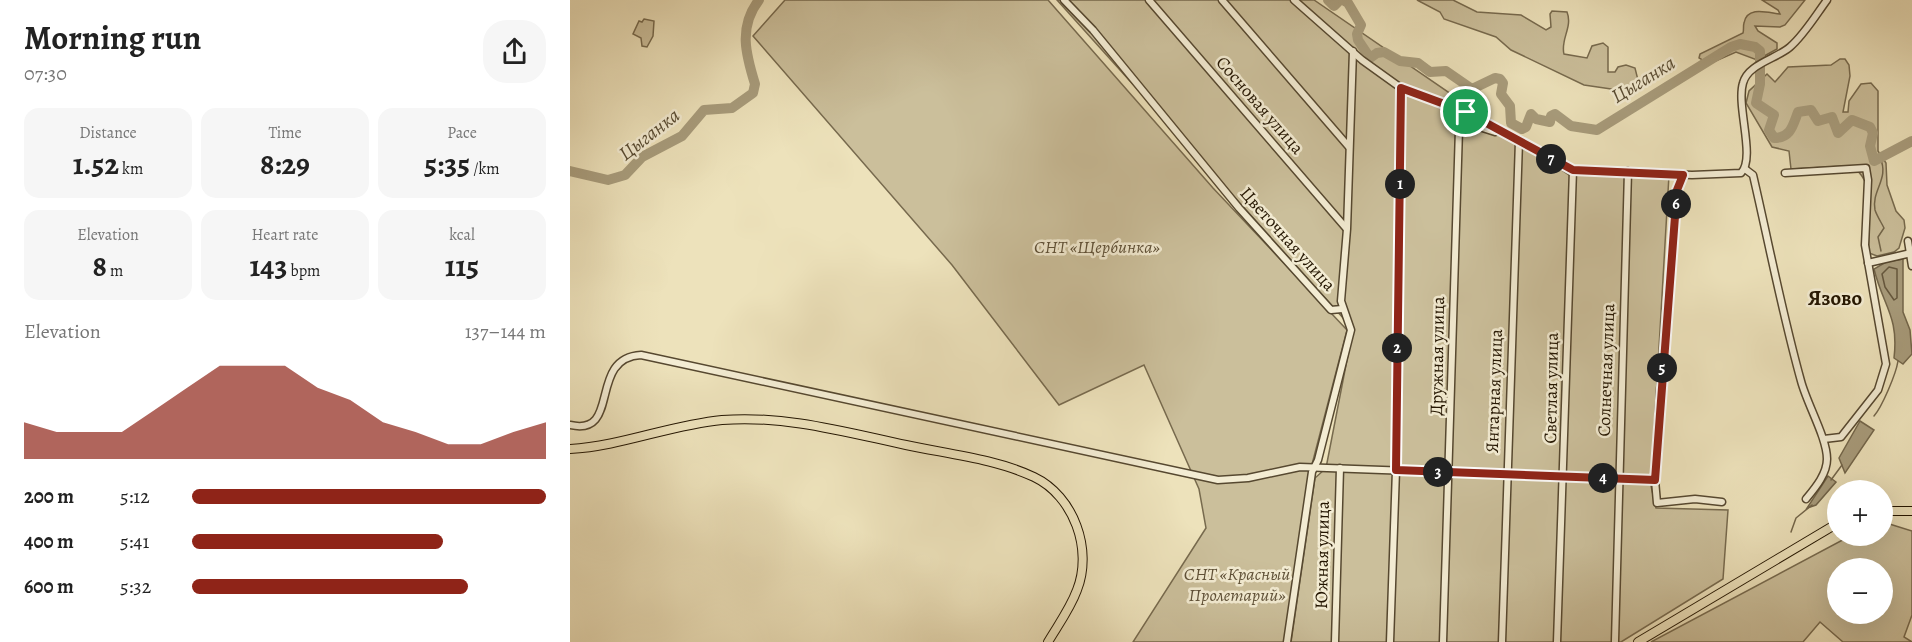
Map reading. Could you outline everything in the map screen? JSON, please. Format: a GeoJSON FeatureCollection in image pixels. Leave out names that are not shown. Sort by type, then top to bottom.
{"type":"FeatureCollection","features":[{"type":"Feature","properties":{"kind":"main road"},"geometry":{"type":"LineString","coordinates":[[570,449],[626,442],[681,427],[721,420],[762,419],[803,423],[1016,470],[1053,489],[1077,524],[1082,547],[1078,589],[1048,642]]}},
{"type":"Feature","properties":{"kind":"main road"},"geometry":{"type":"LineString","coordinates":[[1893,511],[1912,511]]}},
{"type":"Feature","properties":{"kind":"main road"},"geometry":{"type":"LineString","coordinates":[[1638,642],[1827,530]]}},
{"type":"Feature","properties":{"kind":"street","name":"Цветочная улица"},"geometry":{"type":"LineString","coordinates":[[1065,0],[1101,39],[1274,249],[1330,310],[1342,309],[1351,330],[1316,468],[1312,472],[1287,642]]}},
{"type":"Feature","properties":{"kind":"street","name":"Сосновая улица"},"geometry":{"type":"LineString","coordinates":[[1149,0],[1347,229]]}},
{"type":"Feature","properties":{"kind":"street"},"geometry":{"type":"LineString","coordinates":[[1222,0],[1349,147]]}},
{"type":"Feature","properties":{"kind":"street"},"geometry":{"type":"LineString","coordinates":[[1294,0],[1353,51],[1401,88],[1466,112],[1573,170],[1683,175],[1743,171],[1753,175],[1791,343],[1812,414],[1824,439],[1827,460],[1819,483],[1806,499]]}},
{"type":"Feature","properties":{"kind":"street"},"geometry":{"type":"LineString","coordinates":[[1743,171],[1746,154],[1741,94],[1743,81],[1748,73],[1790,48],[1827,0]]}},
{"type":"Feature","properties":{"kind":"street"},"geometry":{"type":"LineString","coordinates":[[1342,309],[1353,51]]}},
{"type":"Feature","properties":{"kind":"street"},"geometry":{"type":"LineString","coordinates":[[1390,642],[1396,470],[1401,88]]}},
{"type":"Feature","properties":{"kind":"street","name":"Дружная улица"},"geometry":{"type":"LineString","coordinates":[[1443,642],[1459,129],[1463,125],[1470,124],[1516,139]]}},
{"type":"Feature","properties":{"kind":"street","name":"Янтарная улица"},"geometry":{"type":"LineString","coordinates":[[1502,642],[1516,139]]}},
{"type":"Feature","properties":{"kind":"street"},"geometry":{"type":"LineString","coordinates":[[1785,173],[1866,168],[1868,180],[1865,245],[1886,364],[1878,390],[1840,437],[1824,439]]}},
{"type":"Feature","properties":{"kind":"street","name":"Светлая улица"},"geometry":{"type":"LineString","coordinates":[[1557,642],[1573,170]]}},
{"type":"Feature","properties":{"kind":"street","name":"Солнечная улица"},"geometry":{"type":"LineString","coordinates":[[1615,641],[1628,171]]}},
{"type":"Feature","properties":{"kind":"street"},"geometry":{"type":"LineString","coordinates":[[1683,175],[1677,190],[1655,480],[1657,503],[1695,499],[1722,502]]}},
{"type":"Feature","properties":{"kind":"street"},"geometry":{"type":"LineString","coordinates":[[1908,242],[1912,266]]}},
{"type":"Feature","properties":{"kind":"street"},"geometry":{"type":"LineString","coordinates":[[1868,263],[1911,253]]}},
{"type":"Feature","properties":{"kind":"street"},"geometry":{"type":"LineString","coordinates":[[570,425],[584,426],[596,420],[601,412],[609,380],[618,362],[628,357],[641,355],[1218,480],[1248,478],[1300,467],[1655,480]]}},
{"type":"Feature","properties":{"kind":"street","name":"Южная улица"},"geometry":{"type":"LineString","coordinates":[[1335,642],[1340,468]]}},
{"type":"Feature","properties":{"kind":"green space","name":"СНТ «Щербинка»"},"geometry":{"type":"Polygon","coordinates":[[[785,0],[1048,0],[1213,188],[1347,330],[1309,476],[1286,642],[1133,642],[1206,528],[1199,489],[1144,365],[1059,405],[952,265],[753,36],[785,0]]]}},
{"type":"Feature","properties":{"kind":"green space"},"geometry":{"type":"Polygon","coordinates":[[[1057,0],[1314,0],[1569,175],[1669,175],[1651,486],[1656,508],[1728,510],[1723,579],[1621,642],[1291,642],[1315,478],[1326,468],[1353,329],[1057,0]]]}},
{"type":"Feature","properties":{"kind":"green space"},"geometry":{"type":"Polygon","coordinates":[[[1417,0],[1453,0],[1477,12],[1521,15],[1546,30],[1551,27],[1550,14],[1552,11],[1567,12],[1564,54],[1587,58],[1592,46],[1603,43],[1608,47],[1608,72],[1615,72],[1618,67],[1626,65],[1635,68],[1638,80],[1634,86],[1618,90],[1584,85],[1511,50],[1496,37],[1444,19],[1440,12],[1417,0]]]}},
{"type":"Feature","properties":{"kind":"green space"},"geometry":{"type":"Polygon","coordinates":[[[1762,0],[1805,0],[1785,25],[1780,27],[1755,26],[1758,31],[1777,43],[1777,49],[1757,60],[1736,52],[1709,64],[1699,58],[1700,54],[1743,33],[1744,23],[1749,14],[1759,11],[1780,14],[1778,10],[1762,0]]]}},
{"type":"Feature","properties":{"kind":"green space"},"geometry":{"type":"Polygon","coordinates":[[[644,19],[654,21],[653,36],[647,47],[642,46],[641,38],[633,34],[639,21],[642,22],[644,19]]]}},
{"type":"Feature","properties":{"kind":"green space"},"geometry":{"type":"Polygon","coordinates":[[[1840,59],[1845,59],[1849,65],[1850,76],[1843,112],[1848,112],[1849,101],[1861,84],[1871,83],[1878,91],[1878,151],[1886,163],[1887,185],[1896,211],[1904,220],[1905,228],[1899,248],[1894,252],[1877,256],[1869,253],[1869,202],[1863,178],[1856,170],[1845,166],[1791,169],[1789,151],[1772,147],[1746,103],[1749,91],[1767,74],[1775,82],[1788,67],[1831,65],[1840,59]]]}},
{"type":"Feature","properties":{"kind":"green space"},"geometry":{"type":"Polygon","coordinates":[[[1893,525],[1912,531],[1912,615],[1904,637],[1912,642],[1843,642],[1820,622],[1803,642],[1651,642],[1831,546],[1893,546],[1893,525]]]}},
{"type":"Feature","properties":{"kind":"water"},"geometry":{"type":"Polygon","coordinates":[[[1903,259],[1903,312],[1910,330],[1912,354],[1903,364],[1894,358],[1892,321],[1874,269],[1886,262],[1903,259]]]}},
{"type":"Feature","properties":{"kind":"water"},"geometry":{"type":"Polygon","coordinates":[[[1860,421],[1874,430],[1845,473],[1839,458],[1860,421]]]}},
{"type":"Feature","properties":{"kind":"water"},"geometry":{"type":"Polygon","coordinates":[[[1828,476],[1833,480],[1827,480],[1827,492],[1816,505],[1807,508],[1828,476]]]}},
{"type":"Feature","properties":{"kind":"waterway","name":"Цыганка"},"geometry":{"type":"LineString","coordinates":[[570,171],[608,180],[625,175],[642,157],[682,136],[704,110],[732,108],[753,93],[755,84],[747,52],[746,31],[752,10],[759,0]]}},
{"type":"Feature","properties":{"kind":"waterway","name":"Цыганка"},"geometry":{"type":"LineString","coordinates":[[1328,0],[1334,6],[1340,0]]}},
{"type":"Feature","properties":{"kind":"waterway","name":"Цыганка"},"geometry":{"type":"LineString","coordinates":[[1343,0],[1348,3],[1361,25],[1357,34],[1358,40],[1370,58],[1377,53],[1384,52],[1400,61],[1418,63],[1430,72],[1446,71],[1472,89],[1495,78],[1500,79],[1503,83],[1501,94],[1510,106],[1511,123],[1522,129],[1526,127],[1531,114],[1536,119],[1550,122],[1551,116],[1555,114],[1571,126],[1597,130],[1731,47],[1740,44],[1755,47],[1760,51],[1760,84],[1756,103],[1774,115],[1769,130],[1774,138],[1788,133],[1798,112],[1811,110],[1818,121],[1832,117],[1838,133],[1852,120],[1870,127],[1873,133],[1870,146],[1874,161],[1912,141]]}},
{"type":"Feature","properties":{"kind":"waterway"},"geometry":{"type":"LineString","coordinates":[[1880,158],[1883,172],[1874,203],[1884,228],[1878,237],[1881,251]]}},
{"type":"Feature","properties":{"kind":"waterway"},"geometry":{"type":"LineString","coordinates":[[1874,416],[1895,374],[1898,361]]}},
{"type":"Feature","properties":{"kind":"waterway"},"geometry":{"type":"LineString","coordinates":[[1831,480],[1842,465]]}},
{"type":"Feature","properties":{"kind":"waterway"},"geometry":{"type":"LineString","coordinates":[[1791,532],[1796,518],[1812,505]]}},
{"type":"Feature","properties":{"kind":"district","name":"Язово"},"geometry":{"type":"Point","coordinates":[1835,298]}},
{"type":"Feature","properties":{"kind":"route"},"geometry":{"type":"LineString","coordinates":[[1401,88],[1466,112],[1573,170],[1683,175],[1677,190],[1655,480],[1396,470],[1401,88]]}},
{"type":"Feature","properties":{"kind":"park label","name":"СНТ «Красный Пролетарий»"},"geometry":{"type":"Point","coordinates":[1237,584]}}]}
